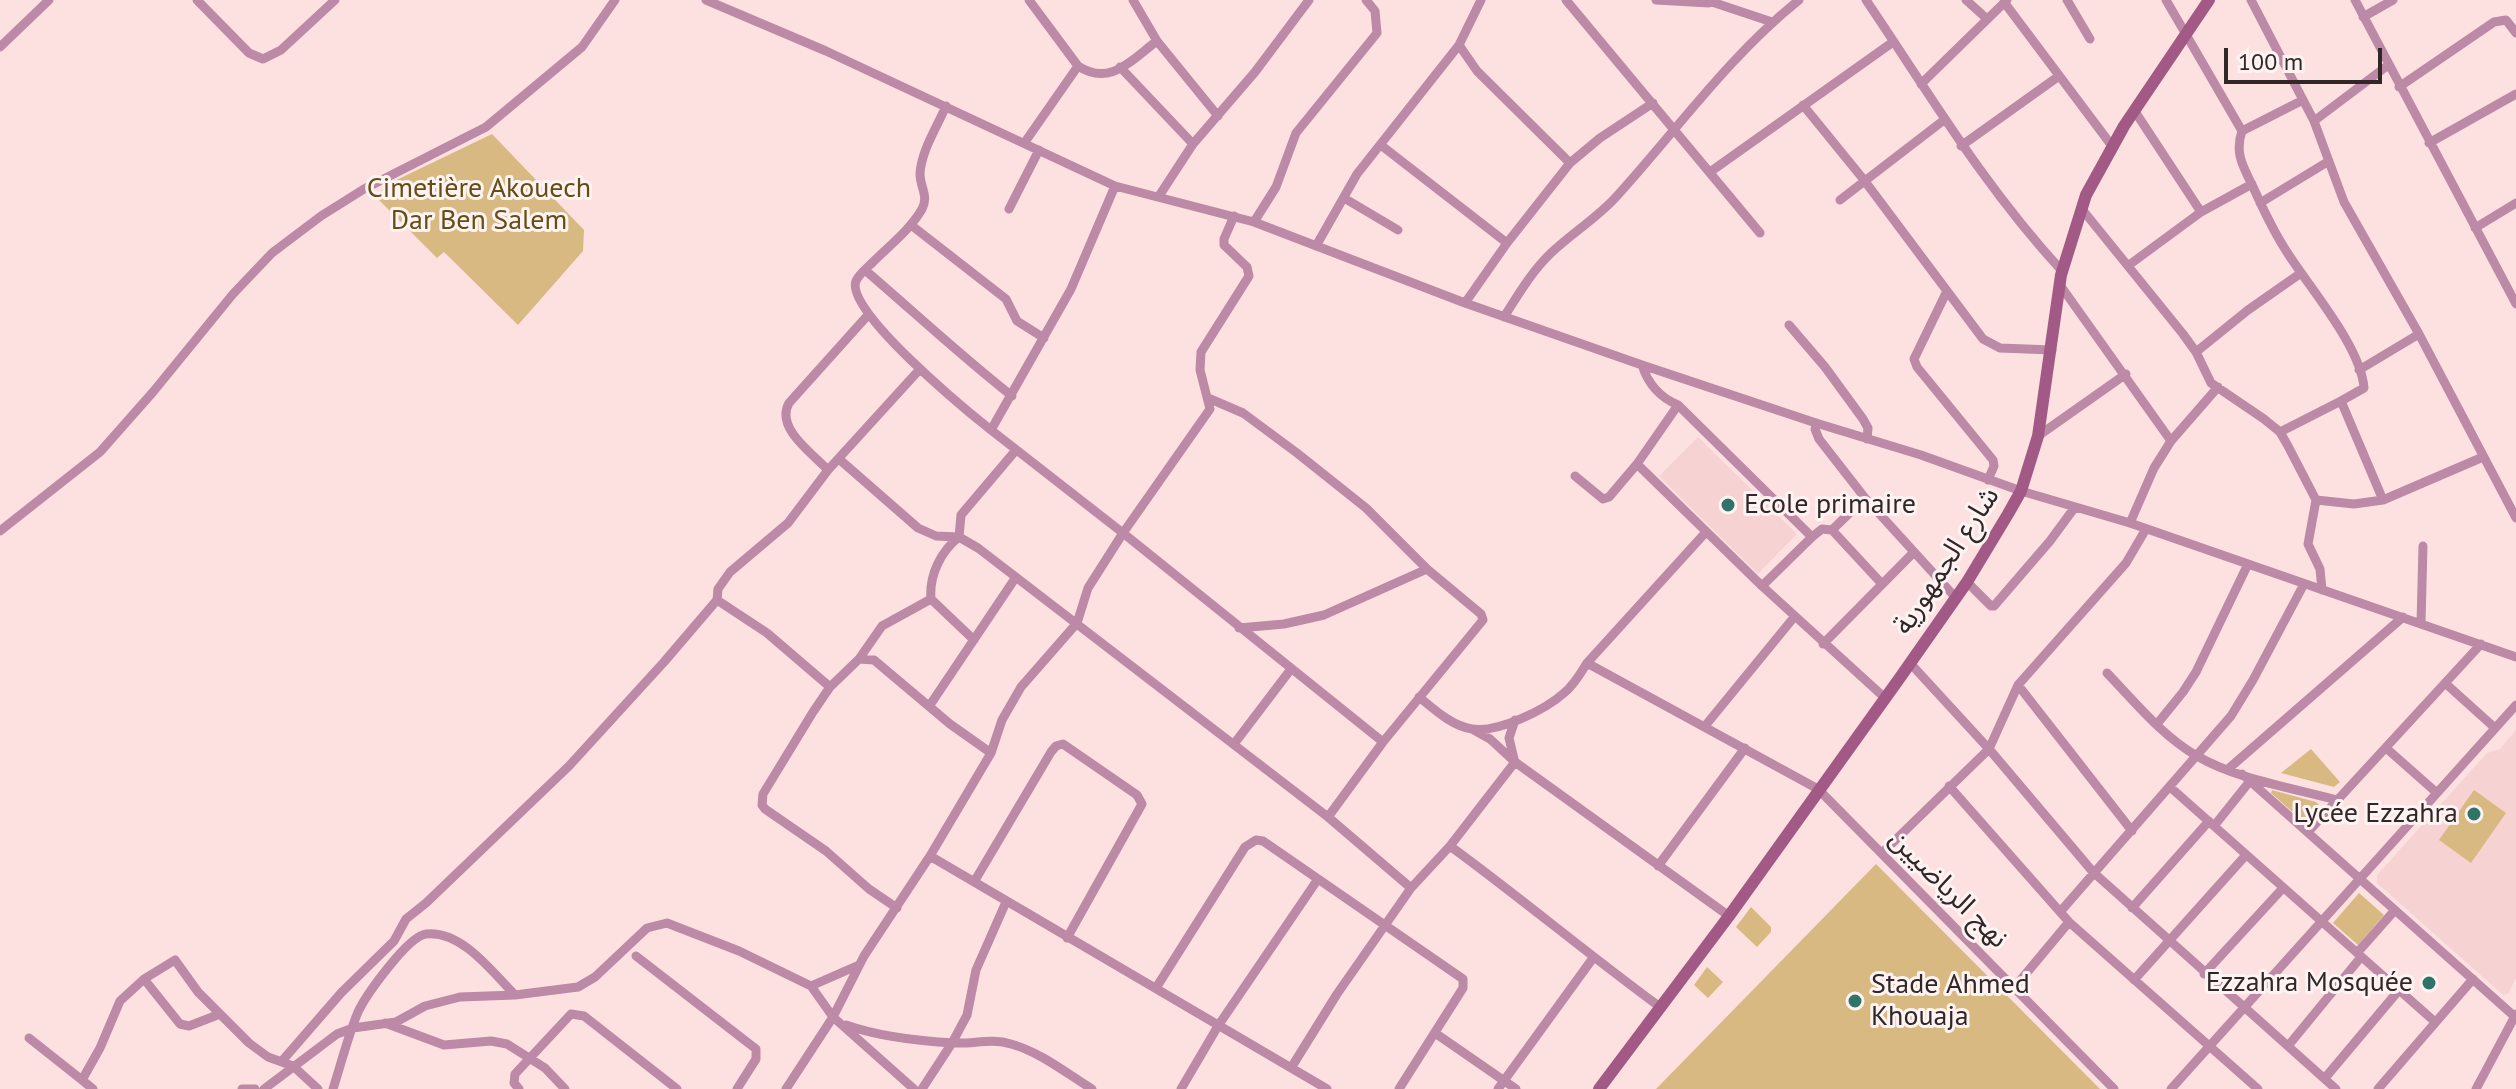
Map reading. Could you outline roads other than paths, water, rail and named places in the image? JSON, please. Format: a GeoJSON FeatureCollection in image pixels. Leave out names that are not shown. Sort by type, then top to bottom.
{"type":"FeatureCollection","features":[{"type":"Feature","properties":{"kind":"main road","name":"شارع الجمهورية"},"geometry":{"type":"LineString","coordinates":[[1599,1089],[1729,916],[1956,598],[2021,491],[2038,436],[2062,271],[2081,208],[2134,110],[2209,0]]}},
{"type":"Feature","properties":{"kind":"street"},"geometry":{"type":"LineString","coordinates":[[0,47],[49,0]]}},
{"type":"Feature","properties":{"kind":"street"},"geometry":{"type":"LineString","coordinates":[[197,0],[249,53],[263,59],[296,38],[335,0]]}},
{"type":"Feature","properties":{"kind":"street"},"geometry":{"type":"LineString","coordinates":[[0,531],[100,452],[233,294],[272,253],[364,189],[486,127],[582,47],[615,0]]}},
{"type":"Feature","properties":{"kind":"street"},"geometry":{"type":"LineString","coordinates":[[706,0],[946,106],[1115,186],[1254,222],[1465,303],[1642,365],[2021,491],[2130,523],[2516,657]]}},
{"type":"Feature","properties":{"kind":"street"},"geometry":{"type":"LineString","coordinates":[[1029,0],[1078,66],[1099,76],[1110,74],[1157,41]]}},
{"type":"Feature","properties":{"kind":"street"},"geometry":{"type":"LineString","coordinates":[[1133,0],[1157,41],[1218,116]]}},
{"type":"Feature","properties":{"kind":"street"},"geometry":{"type":"LineString","coordinates":[[1254,222],[1276,187],[1296,133],[1377,33],[1377,17],[1366,0]]}},
{"type":"Feature","properties":{"kind":"street"},"geometry":{"type":"LineString","coordinates":[[1566,0],[1760,233]]}},
{"type":"Feature","properties":{"kind":"street"},"geometry":{"type":"LineString","coordinates":[[1656,0],[1708,2],[1772,22]]}},
{"type":"Feature","properties":{"kind":"street"},"geometry":{"type":"LineString","coordinates":[[1866,0],[1961,146],[1995,193],[2062,271]]}},
{"type":"Feature","properties":{"kind":"street"},"geometry":{"type":"LineString","coordinates":[[1966,0],[1986,18]]}},
{"type":"Feature","properties":{"kind":"street"},"geometry":{"type":"LineString","coordinates":[[2067,0],[2090,39]]}},
{"type":"Feature","properties":{"kind":"street"},"geometry":{"type":"LineString","coordinates":[[2166,0],[2242,131],[2238,151],[2260,203],[2345,339],[2364,388],[2280,432]]}},
{"type":"Feature","properties":{"kind":"street"},"geometry":{"type":"LineString","coordinates":[[2251,0],[2314,121],[2344,202],[2419,334],[2516,518]]}},
{"type":"Feature","properties":{"kind":"street"},"geometry":{"type":"LineString","coordinates":[[2355,0],[2387,66],[2516,303]]}},
{"type":"Feature","properties":{"kind":"street"},"geometry":{"type":"LineString","coordinates":[[2363,17],[2393,0]]}},
{"type":"Feature","properties":{"kind":"street"},"geometry":{"type":"LineString","coordinates":[[1316,246],[1357,174],[1459,45],[1478,1]]}},
{"type":"Feature","properties":{"kind":"street"},"geometry":{"type":"LineString","coordinates":[[1504,317],[1528,279],[1549,255],[1613,201],[1738,55],[1794,1]]}},
{"type":"Feature","properties":{"kind":"street"},"geometry":{"type":"LineString","coordinates":[[1921,84],[2005,1],[2112,146]]}},
{"type":"Feature","properties":{"kind":"street"},"geometry":{"type":"LineString","coordinates":[[1159,196],[1193,144],[1218,116],[1304,2]]}},
{"type":"Feature","properties":{"kind":"street"},"geometry":{"type":"LineString","coordinates":[[2399,87],[2494,22],[2506,20],[2516,33]]}},
{"type":"Feature","properties":{"kind":"street"},"geometry":{"type":"LineString","coordinates":[[1710,172],[1893,42]]}},
{"type":"Feature","properties":{"kind":"street"},"geometry":{"type":"LineString","coordinates":[[1459,45],[1477,71],[1570,163]]}},
{"type":"Feature","properties":{"kind":"street"},"geometry":{"type":"LineString","coordinates":[[1025,142],[1078,66]]}},
{"type":"Feature","properties":{"kind":"street"},"geometry":{"type":"LineString","coordinates":[[2314,121],[2387,66]]}},
{"type":"Feature","properties":{"kind":"street"},"geometry":{"type":"LineString","coordinates":[[1120,67],[1193,144]]}},
{"type":"Feature","properties":{"kind":"street"},"geometry":{"type":"LineString","coordinates":[[1961,146],[2059,76]]}},
{"type":"Feature","properties":{"kind":"street"},"geometry":{"type":"LineString","coordinates":[[2429,143],[2516,94]]}},
{"type":"Feature","properties":{"kind":"street"},"geometry":{"type":"LineString","coordinates":[[2242,131],[2301,101]]}},
{"type":"Feature","properties":{"kind":"street"},"geometry":{"type":"LineString","coordinates":[[1465,303],[1570,163],[1600,138],[1653,103]]}},
{"type":"Feature","properties":{"kind":"street"},"geometry":{"type":"LineString","coordinates":[[1803,105],[1864,180],[1983,339],[2000,348],[2052,350]]}},
{"type":"Feature","properties":{"kind":"street"},"geometry":{"type":"LineString","coordinates":[[946,106],[922,162],[923,206],[911,225],[855,284],[858,301],[920,369],[991,430],[1383,742]]}},
{"type":"Feature","properties":{"kind":"street"},"geometry":{"type":"LineString","coordinates":[[2134,110],[2201,212]]}},
{"type":"Feature","properties":{"kind":"street"},"geometry":{"type":"LineString","coordinates":[[1840,200],[1944,120]]}},
{"type":"Feature","properties":{"kind":"street"},"geometry":{"type":"LineString","coordinates":[[1382,146],[1507,243]]}},
{"type":"Feature","properties":{"kind":"street"},"geometry":{"type":"LineString","coordinates":[[1009,209],[1039,150]]}},
{"type":"Feature","properties":{"kind":"street"},"geometry":{"type":"LineString","coordinates":[[2260,203],[2329,161]]}},
{"type":"Feature","properties":{"kind":"street"},"geometry":{"type":"LineString","coordinates":[[2129,265],[2201,212],[2252,184]]}},
{"type":"Feature","properties":{"kind":"street"},"geometry":{"type":"LineString","coordinates":[[991,430],[1071,289],[1115,186]]}},
{"type":"Feature","properties":{"kind":"street"},"geometry":{"type":"LineString","coordinates":[[1344,198],[1398,230]]}},
{"type":"Feature","properties":{"kind":"street"},"geometry":{"type":"LineString","coordinates":[[2475,228],[2516,203]]}},
{"type":"Feature","properties":{"kind":"street"},"geometry":{"type":"LineString","coordinates":[[2081,208],[2196,352],[2207,376],[2280,432],[2316,500],[2308,544],[2320,569],[2322,590]]}},
{"type":"Feature","properties":{"kind":"street"},"geometry":{"type":"LineString","coordinates":[[786,1089],[837,1020],[859,965],[930,856],[991,753],[1002,720],[1021,687],[1077,623],[1088,588],[1209,412],[1200,370],[1201,352],[1248,281],[1250,273],[1224,245],[1234,216]]}},
{"type":"Feature","properties":{"kind":"street"},"geometry":{"type":"LineString","coordinates":[[911,225],[1006,299],[1017,321],[1044,338]]}},
{"type":"Feature","properties":{"kind":"street"},"geometry":{"type":"LineString","coordinates":[[865,270],[933,328],[961,357],[1012,396]]}},
{"type":"Feature","properties":{"kind":"street"},"geometry":{"type":"LineString","coordinates":[[2196,352],[2301,273]]}},
{"type":"Feature","properties":{"kind":"street"},"geometry":{"type":"LineString","coordinates":[[2060,285],[2171,441]]}},
{"type":"Feature","properties":{"kind":"street"},"geometry":{"type":"LineString","coordinates":[[1947,291],[1914,359],[1917,367],[1993,460],[1994,466],[1988,480]]}},
{"type":"Feature","properties":{"kind":"street"},"geometry":{"type":"LineString","coordinates":[[828,470],[787,425],[784,412],[868,315]]}},
{"type":"Feature","properties":{"kind":"street"},"geometry":{"type":"LineString","coordinates":[[1789,325],[1863,419],[1868,428],[1867,439]]}},
{"type":"Feature","properties":{"kind":"street"},"geometry":{"type":"LineString","coordinates":[[2359,370],[2419,334]]}},
{"type":"Feature","properties":{"kind":"street"},"geometry":{"type":"LineString","coordinates":[[1642,365],[1646,379],[1656,392],[1678,405],[1812,537]]}},
{"type":"Feature","properties":{"kind":"street"},"geometry":{"type":"LineString","coordinates":[[282,1061],[341,993],[399,935],[406,919],[569,766],[717,600],[718,589],[730,572],[779,533],[828,470],[920,369]]}},
{"type":"Feature","properties":{"kind":"street"},"geometry":{"type":"LineString","coordinates":[[2038,436],[2126,374]]}},
{"type":"Feature","properties":{"kind":"street"},"geometry":{"type":"LineString","coordinates":[[2130,523],[2154,468],[2171,441],[2218,387]]}},
{"type":"Feature","properties":{"kind":"street"},"geometry":{"type":"LineString","coordinates":[[1208,398],[1243,413],[1366,508],[1427,569],[1481,614],[1483,620],[1383,742],[1328,817]]}},
{"type":"Feature","properties":{"kind":"street"},"geometry":{"type":"LineString","coordinates":[[2341,401],[2383,500]]}},
{"type":"Feature","properties":{"kind":"street"},"geometry":{"type":"LineString","coordinates":[[1575,476],[1600,498],[1606,499],[1637,464],[1678,405]]}},
{"type":"Feature","properties":{"kind":"street"},"geometry":{"type":"LineString","coordinates":[[1816,423],[1819,439],[1865,498],[1956,598]]}},
{"type":"Feature","properties":{"kind":"street"},"geometry":{"type":"LineString","coordinates":[[974,640],[931,599],[932,581],[940,557],[959,537],[961,515],[1016,450]]}},
{"type":"Feature","properties":{"kind":"street"},"geometry":{"type":"LineString","coordinates":[[2316,500],[2354,504],[2383,500],[2483,457]]}},
{"type":"Feature","properties":{"kind":"street"},"geometry":{"type":"LineString","coordinates":[[839,459],[918,528],[936,536],[959,537],[1016,577],[1328,817],[1411,888]]}},
{"type":"Feature","properties":{"kind":"street"},"geometry":{"type":"LineString","coordinates":[[1637,464],[1823,644],[1885,698]]}},
{"type":"Feature","properties":{"kind":"street"},"geometry":{"type":"LineString","coordinates":[[1762,586],[1818,531],[1832,530],[1865,498]]}},
{"type":"Feature","properties":{"kind":"street"},"geometry":{"type":"LineString","coordinates":[[1967,582],[1994,606],[2075,507]]}},
{"type":"Feature","properties":{"kind":"street"},"geometry":{"type":"LineString","coordinates":[[1882,853],[1989,749],[2018,685],[2126,563],[2146,529]]}},
{"type":"Feature","properties":{"kind":"street"},"geometry":{"type":"LineString","coordinates":[[1832,530],[1882,584]]}},
{"type":"Feature","properties":{"kind":"street"},"geometry":{"type":"LineString","coordinates":[[1471,729],[1497,727],[1564,693],[1587,663],[1706,532]]}},
{"type":"Feature","properties":{"kind":"street"},"geometry":{"type":"LineString","coordinates":[[2421,623],[2423,546]]}},
{"type":"Feature","properties":{"kind":"street"},"geometry":{"type":"LineString","coordinates":[[1823,644],[1914,552]]}},
{"type":"Feature","properties":{"kind":"street"},"geometry":{"type":"LineString","coordinates":[[2157,724],[2196,672],[2248,564]]}},
{"type":"Feature","properties":{"kind":"street"},"geometry":{"type":"LineString","coordinates":[[1239,628],[1284,624],[1324,615],[1427,569]]}},
{"type":"Feature","properties":{"kind":"street"},"geometry":{"type":"LineString","coordinates":[[930,705],[1016,577]]}},
{"type":"Feature","properties":{"kind":"street"},"geometry":{"type":"LineString","coordinates":[[2060,912],[2244,698],[2304,584]]}},
{"type":"Feature","properties":{"kind":"street"},"geometry":{"type":"LineString","coordinates":[[897,908],[762,805],[763,794],[830,687],[859,659],[882,626],[931,599]]}},
{"type":"Feature","properties":{"kind":"street"},"geometry":{"type":"LineString","coordinates":[[717,600],[767,633],[830,687]]}},
{"type":"Feature","properties":{"kind":"street"},"geometry":{"type":"LineString","coordinates":[[1705,726],[1795,616]]}},
{"type":"Feature","properties":{"kind":"street"},"geometry":{"type":"LineString","coordinates":[[2227,770],[2403,617]]}},
{"type":"Feature","properties":{"kind":"street"},"geometry":{"type":"LineString","coordinates":[[2308,832],[2481,644]]}},
{"type":"Feature","properties":{"kind":"street"},"geometry":{"type":"LineString","coordinates":[[859,659],[874,660],[950,724],[991,753]]}},
{"type":"Feature","properties":{"kind":"street","name":"نهج الرياضيين"},"geometry":{"type":"LineString","coordinates":[[1587,663],[1818,789],[2114,1089]]}},
{"type":"Feature","properties":{"kind":"street"},"geometry":{"type":"LineString","coordinates":[[1910,663],[1989,749],[2093,872],[2336,1089]]}},
{"type":"Feature","properties":{"kind":"street"},"geometry":{"type":"LineString","coordinates":[[1234,744],[1291,669]]}},
{"type":"Feature","properties":{"kind":"street"},"geometry":{"type":"LineString","coordinates":[[2107,673],[2167,736],[2196,756],[2246,778],[2337,800]]}},
{"type":"Feature","properties":{"kind":"street"},"geometry":{"type":"LineString","coordinates":[[2445,683],[2495,728]]}},
{"type":"Feature","properties":{"kind":"street"},"geometry":{"type":"LineString","coordinates":[[2018,685],[2132,831]]}},
{"type":"Feature","properties":{"kind":"street"},"geometry":{"type":"LineString","coordinates":[[1419,697],[1442,717],[1490,739],[1515,762],[1729,916]]}},
{"type":"Feature","properties":{"kind":"street"},"geometry":{"type":"LineString","coordinates":[[2171,1089],[2516,705]]}},
{"type":"Feature","properties":{"kind":"street"},"geometry":{"type":"LineString","coordinates":[[1515,720],[1509,738],[1515,762]]}},
{"type":"Feature","properties":{"kind":"street"},"geometry":{"type":"LineString","coordinates":[[974,882],[1051,752],[1063,744],[1137,795],[1142,804],[1067,938]]}},
{"type":"Feature","properties":{"kind":"street"},"geometry":{"type":"LineString","coordinates":[[1658,866],[1745,748]]}},
{"type":"Feature","properties":{"kind":"street"},"geometry":{"type":"LineString","coordinates":[[2386,748],[2437,793]]}},
{"type":"Feature","properties":{"kind":"street"},"geometry":{"type":"LineString","coordinates":[[1291,1068],[1385,923],[1515,762]]}},
{"type":"Feature","properties":{"kind":"street"},"geometry":{"type":"LineString","coordinates":[[2132,908],[2212,824],[2246,778]]}},
{"type":"Feature","properties":{"kind":"street"},"geometry":{"type":"LineString","coordinates":[[2246,778],[2515,1015],[2476,1089]]}},
{"type":"Feature","properties":{"kind":"street"},"geometry":{"type":"LineString","coordinates":[[1949,786],[2069,922],[2258,1089]]}},
{"type":"Feature","properties":{"kind":"street"},"geometry":{"type":"LineString","coordinates":[[2170,787],[2434,1021]]}},
{"type":"Feature","properties":{"kind":"street"},"geometry":{"type":"LineString","coordinates":[[1156,988],[1251,841],[1263,841],[1463,979],[1463,988],[1399,1089]]}},
{"type":"Feature","properties":{"kind":"street"},"geometry":{"type":"LineString","coordinates":[[1450,846],[1660,1007]]}},
{"type":"Feature","properties":{"kind":"street"},"geometry":{"type":"LineString","coordinates":[[2134,980],[2246,855]]}},
{"type":"Feature","properties":{"kind":"street"},"geometry":{"type":"LineString","coordinates":[[930,856],[1324,1088]]}},
{"type":"Feature","properties":{"kind":"street"},"geometry":{"type":"LineString","coordinates":[[1181,1089],[1218,1026],[1318,879]]}},
{"type":"Feature","properties":{"kind":"street"},"geometry":{"type":"LineString","coordinates":[[2204,974],[2283,888]]}},
{"type":"Feature","properties":{"kind":"street"},"geometry":{"type":"LineString","coordinates":[[922,1089],[967,1015],[976,970],[1006,902]]}},
{"type":"Feature","properties":{"kind":"street"},"geometry":{"type":"LineString","coordinates":[[2288,1046],[2395,910]]}},
{"type":"Feature","properties":{"kind":"street"},"geometry":{"type":"LineString","coordinates":[[2014,988],[2069,922]]}},
{"type":"Feature","properties":{"kind":"street"},"geometry":{"type":"LineString","coordinates":[[264,1089],[337,1034],[353,1028],[402,1019],[425,1006],[460,997],[515,995],[578,987],[595,977],[647,928],[667,923],[739,951],[811,986],[837,1020],[914,1089]]}},
{"type":"Feature","properties":{"kind":"street"},"geometry":{"type":"LineString","coordinates":[[333,1089],[366,998],[406,948],[423,934],[459,943],[515,995]]}},
{"type":"Feature","properties":{"kind":"street"},"geometry":{"type":"LineString","coordinates":[[636,956],[756,1049],[756,1059],[737,1089]]}},
{"type":"Feature","properties":{"kind":"street"},"geometry":{"type":"LineString","coordinates":[[1501,1085],[1593,958]]}},
{"type":"Feature","properties":{"kind":"street"},"geometry":{"type":"LineString","coordinates":[[82,1080],[100,1048],[116,1007],[144,979],[169,961],[176,960],[198,992],[260,1052],[293,1066],[318,1089]]}},
{"type":"Feature","properties":{"kind":"street"},"geometry":{"type":"LineString","coordinates":[[811,986],[859,965]]}},
{"type":"Feature","properties":{"kind":"street"},"geometry":{"type":"LineString","coordinates":[[144,979],[180,1024],[189,1026],[220,1014]]}},
{"type":"Feature","properties":{"kind":"street"},"geometry":{"type":"LineString","coordinates":[[2378,1089],[2473,979]]}},
{"type":"Feature","properties":{"kind":"street"},"geometry":{"type":"LineString","coordinates":[[2325,1078],[2399,990]]}},
{"type":"Feature","properties":{"kind":"street"},"geometry":{"type":"LineString","coordinates":[[519,1089],[513,1078],[571,1014],[580,1013],[677,1089]]}},
{"type":"Feature","properties":{"kind":"street"},"geometry":{"type":"LineString","coordinates":[[837,1020],[871,1034],[952,1043],[992,1041],[1011,1044],[1033,1053],[1092,1089]]}},
{"type":"Feature","properties":{"kind":"street"},"geometry":{"type":"LineString","coordinates":[[385,1023],[444,1045],[491,1041],[507,1044],[531,1059],[565,1089]]}},
{"type":"Feature","properties":{"kind":"street"},"geometry":{"type":"LineString","coordinates":[[1435,1033],[1501,1085],[1516,1089]]}},
{"type":"Feature","properties":{"kind":"street"},"geometry":{"type":"LineString","coordinates":[[29,1038],[93,1089]]}},
{"type":"Feature","properties":{"kind":"street"},"geometry":{"type":"LineString","coordinates":[[242,1089],[255,1089]]}},
{"type":"Feature","properties":{"kind":"place","name":"Ecole primaire"},"geometry":{"type":"Point","coordinates":[1728,505]}},
{"type":"Feature","properties":{"kind":"place","name":"Lycée Ezzahra"},"geometry":{"type":"Point","coordinates":[2474,814]}},
{"type":"Feature","properties":{"kind":"place","name":"Ezzahra Mosquée"},"geometry":{"type":"Point","coordinates":[2429,983]}},
{"type":"Feature","properties":{"kind":"place","name":"Stade Ahmed Khouaja"},"geometry":{"type":"Point","coordinates":[1855,1001]}},
{"type":"Feature","properties":{"kind":"park label","name":"Cimetière Akouech Dar Ben Salem"},"geometry":{"type":"Point","coordinates":[479,205]}}]}
